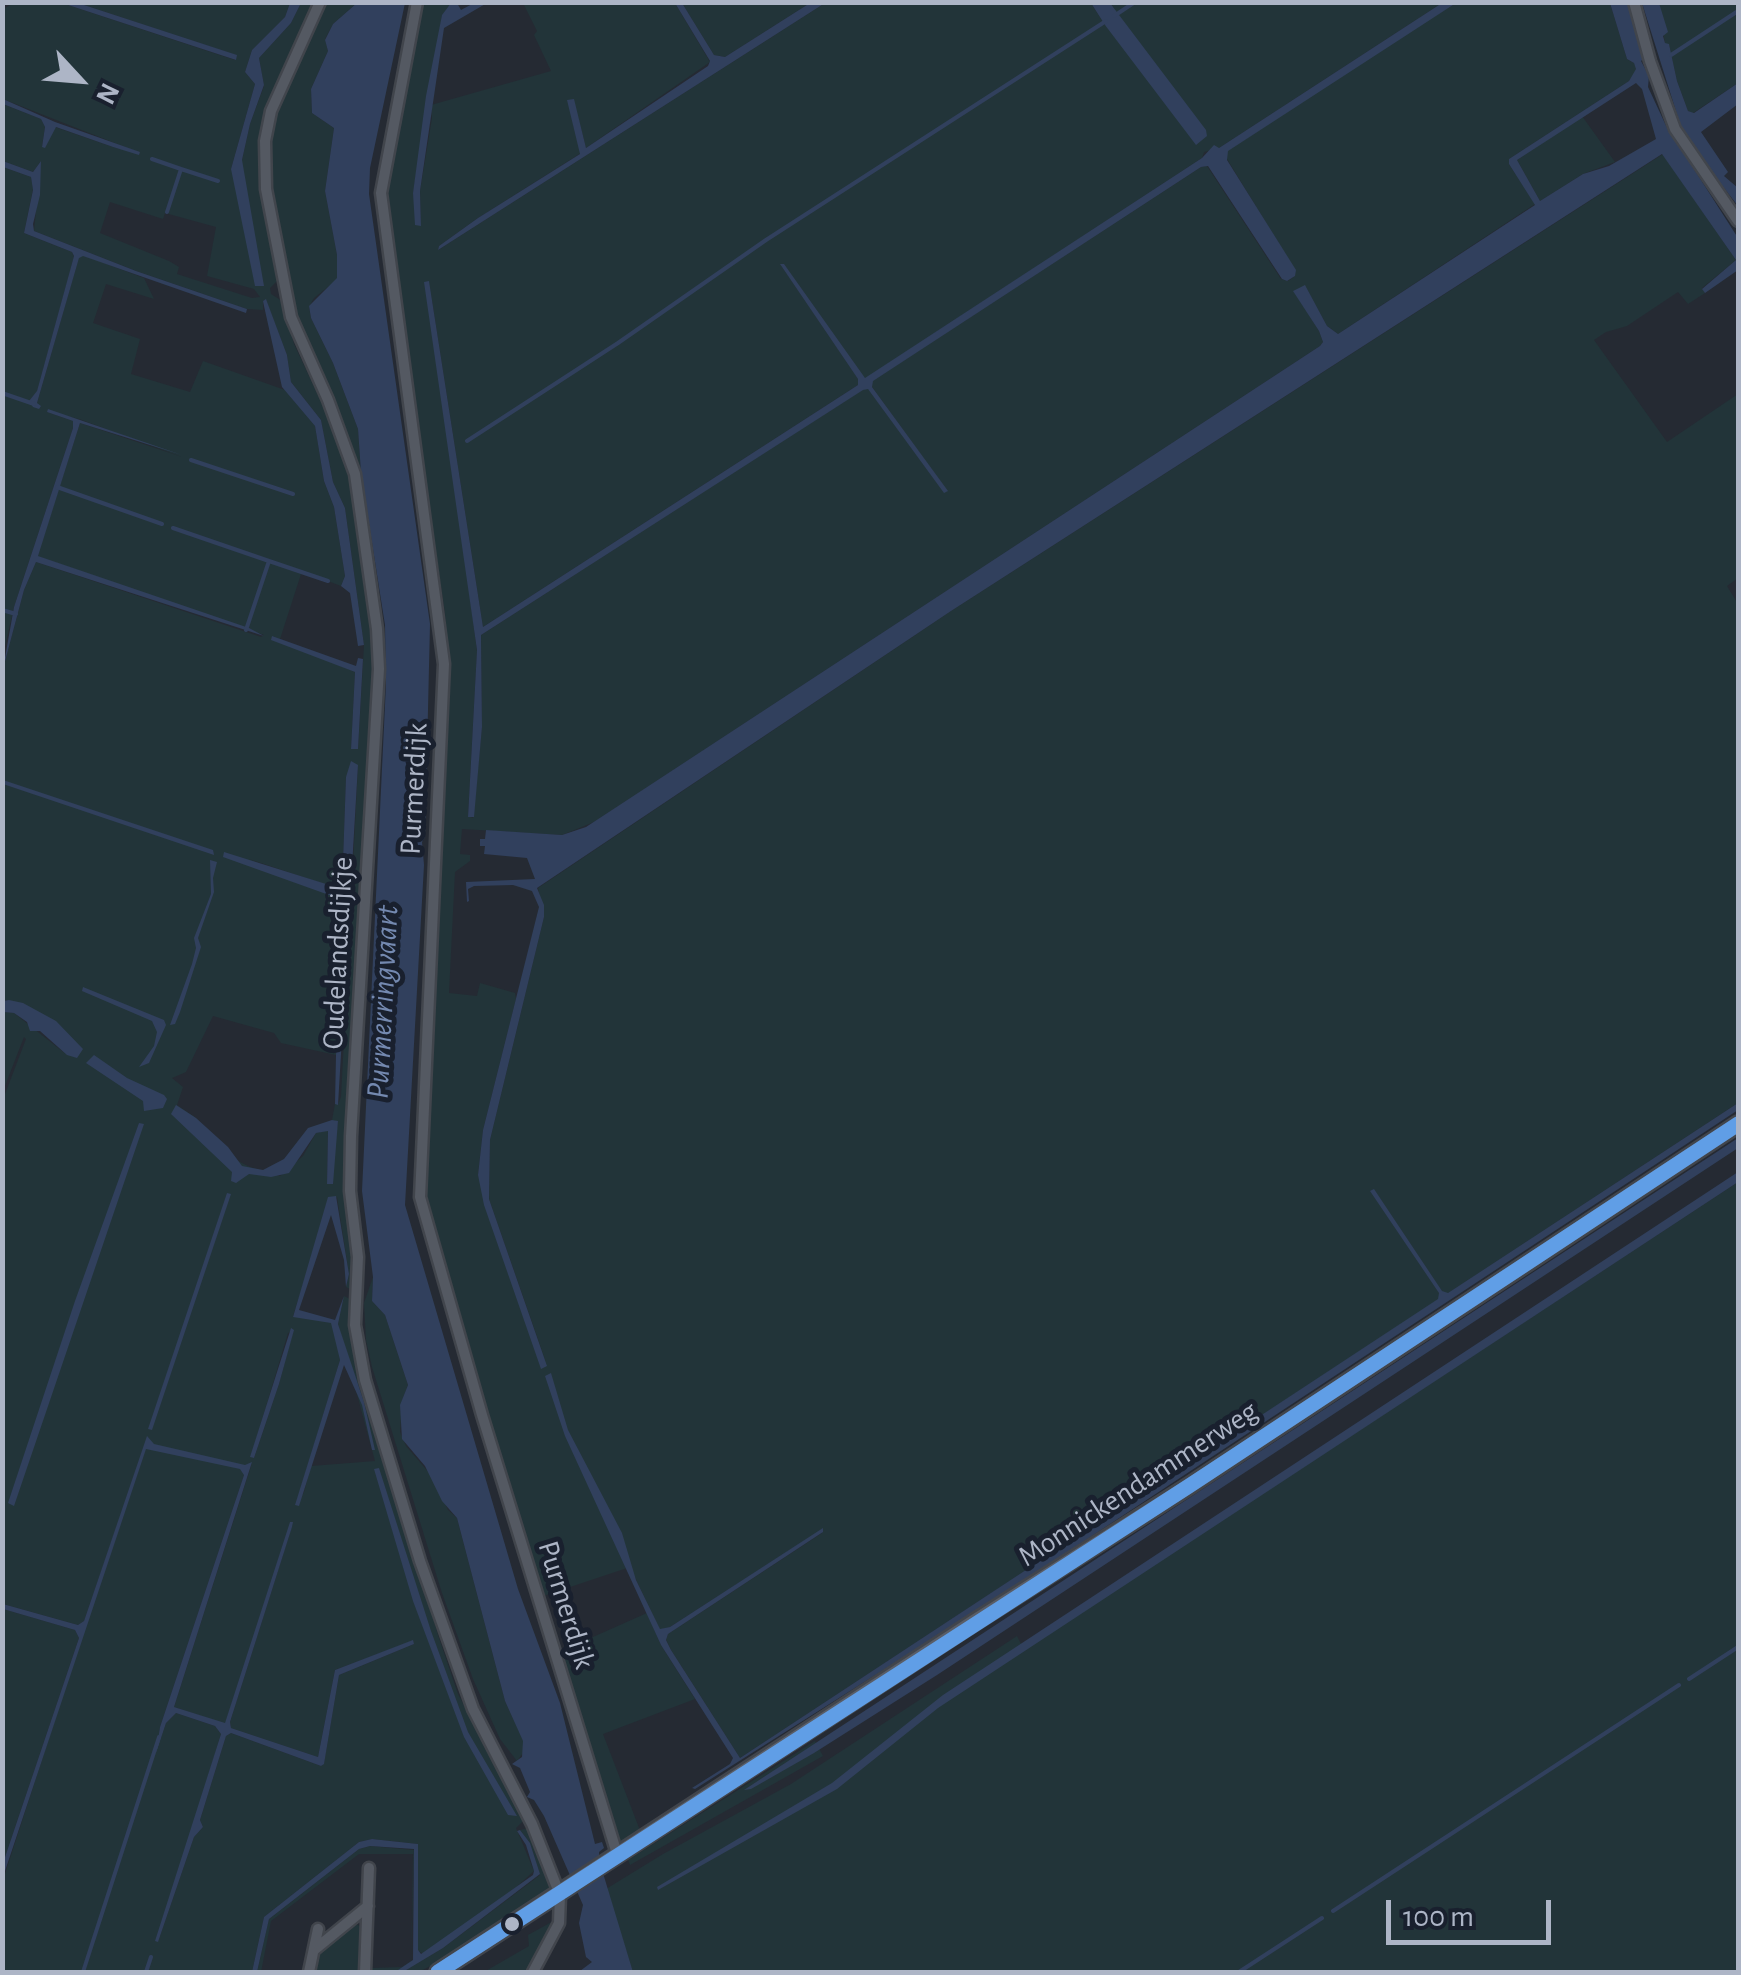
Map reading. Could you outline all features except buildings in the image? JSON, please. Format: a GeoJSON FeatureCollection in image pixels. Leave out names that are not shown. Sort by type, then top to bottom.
{"type":"FeatureCollection","features":[{"type":"Feature","properties":{"kind":"street","name":"Oudelandsdijkje"},"geometry":{"type":"LineString","coordinates":[[320,2],[271,111],[265,141],[281,276],[291,316],[355,474],[378,629],[350,1190],[358,1257],[356,1325],[366,1380],[414,1542],[466,1691],[563,1893]]}},
{"type":"Feature","properties":{"kind":"street","name":"Purmerdijk"},"geometry":{"type":"LineString","coordinates":[[417,2],[382,193],[444,664],[420,1197],[614,1860]]}},
{"type":"Feature","properties":{"kind":"street"},"geometry":{"type":"LineString","coordinates":[[1634,2],[1650,61],[1675,128],[1738,221]]}},
{"type":"Feature","properties":{"kind":"street","name":"Monnickendammerweg"},"geometry":{"type":"LineString","coordinates":[[438,1972],[1738,1124]]}},
{"type":"Feature","properties":{"kind":"street"},"geometry":{"type":"LineString","coordinates":[[365,1972],[369,1868]]}},
{"type":"Feature","properties":{"kind":"street"},"geometry":{"type":"LineString","coordinates":[[532,1972],[559,1923],[563,1893]]}},
{"type":"Feature","properties":{"kind":"street"},"geometry":{"type":"LineString","coordinates":[[314,1950],[368,1906]]}},
{"type":"Feature","properties":{"kind":"street"},"geometry":{"type":"LineString","coordinates":[[309,1972],[318,1929]]}},
{"type":"Feature","properties":{"kind":"shaded area"},"geometry":{"type":"Polygon","coordinates":[[[14,3],[62,3],[235,60],[236,55],[78,3],[290,3],[285,17],[252,50],[245,72],[255,84],[231,169],[242,160],[264,86],[259,58],[291,23],[301,3],[316,3],[265,122],[258,165],[278,280],[270,288],[271,294],[282,301],[294,344],[343,448],[349,471],[370,593],[375,666],[353,1086],[354,1285],[346,1287],[349,1274],[337,1197],[328,1208],[293,1316],[334,1322],[340,1360],[296,1504],[304,1492],[311,1466],[375,1461],[338,1324],[344,1296],[352,1300],[359,1364],[438,1635],[458,1694],[525,1819],[516,1828],[534,1871],[424,1954],[418,1951],[418,1844],[372,1839],[359,1842],[264,1917],[252,1972],[3,1972],[3,1880],[126,1500],[84,1621],[78,1625],[3,1604],[2,1102],[26,1039],[3,1091],[3,1012],[14,1013],[67,1055],[9,1000],[3,1001],[3,669],[24,590],[36,562],[264,635],[37,556],[80,423],[182,457],[79,419],[47,412],[73,421],[73,428],[14,607],[3,655],[3,167],[31,177],[33,189],[24,233],[72,252],[74,257],[37,392],[29,401],[39,409],[37,403],[79,257],[83,255],[144,278],[154,299],[106,284],[93,323],[140,339],[131,374],[190,392],[203,361],[285,390],[315,426],[345,576],[341,586],[302,571],[280,639],[272,636],[355,672],[351,749],[358,749],[364,645],[345,508],[333,482],[321,420],[291,382],[287,355],[266,300],[263,310],[247,309],[34,231],[41,161],[33,172],[3,161],[3,104],[41,119],[45,127],[42,146],[45,147],[55,127],[140,153],[3,99],[3,9],[14,3]],[[110,202],[100,233],[169,261],[179,267],[177,274],[252,298],[260,297],[254,289],[207,276],[216,227],[165,213],[163,219],[110,202]],[[358,766],[346,777],[342,890],[249,859],[343,899],[336,1055],[281,1043],[274,1033],[213,1016],[186,1072],[172,1078],[183,1087],[177,1105],[196,1118],[238,1161],[250,1167],[280,1176],[303,1156],[316,1133],[328,1130],[327,1183],[338,1122],[332,1120],[335,1104],[341,1097],[358,766]],[[293,1331],[288,1333],[251,1457],[254,1458],[293,1331]],[[252,1463],[244,1475],[160,1727],[158,1745],[166,1723],[176,1713],[215,1726],[221,1734],[158,1942],[194,1837],[203,1827],[200,1820],[226,1736],[231,1733],[321,1766],[339,1675],[414,1644],[412,1641],[335,1670],[318,1757],[231,1728],[293,1523],[225,1724],[174,1707],[252,1463]]]}},
{"type":"Feature","properties":{"kind":"shaded area"},"geometry":{"type":"Polygon","coordinates":[[[324,3],[357,3],[333,24],[325,39],[328,51],[311,89],[312,113],[334,128],[325,191],[338,279],[314,298],[309,307],[358,429],[361,473],[343,422],[298,325],[271,203],[268,148],[276,110],[324,3]]]}},
{"type":"Feature","properties":{"kind":"shaded area"},"geometry":{"type":"Polygon","coordinates":[[[419,3],[451,3],[442,16],[413,193],[421,226],[420,191],[431,105],[551,71],[523,3],[675,3],[710,62],[586,148],[578,117],[573,124],[581,153],[478,218],[438,250],[825,3],[1091,3],[1105,25],[1115,10],[1110,3],[1442,3],[1219,148],[1204,152],[1202,158],[865,379],[781,265],[859,380],[858,385],[483,627],[429,281],[477,651],[468,816],[473,818],[482,727],[481,635],[868,388],[947,491],[872,387],[872,381],[1201,167],[1207,166],[1281,279],[1288,281],[1295,276],[1295,270],[1227,159],[1227,151],[1418,26],[1456,3],[1610,3],[1627,59],[1637,69],[1629,81],[1509,159],[1535,204],[1338,334],[1327,326],[1305,286],[1294,291],[1319,331],[1323,342],[1320,346],[594,822],[562,835],[462,829],[460,854],[470,855],[470,861],[455,872],[449,993],[477,996],[480,983],[515,993],[483,1130],[478,1175],[547,1365],[489,1199],[490,1140],[544,917],[538,888],[951,611],[1663,154],[1736,260],[1702,288],[1705,293],[1688,304],[1678,292],[1627,326],[1594,340],[1667,442],[1738,394],[1738,578],[1727,586],[1738,604],[1738,1103],[740,1758],[666,1639],[823,1529],[660,1630],[630,1567],[540,1597],[424,1205],[447,651],[445,613],[387,227],[385,191],[419,3]]]}},
{"type":"Feature","properties":{"kind":"shaded area"},"geometry":{"type":"Polygon","coordinates":[[[682,3],[810,3],[725,57],[714,55],[682,3]]]}},
{"type":"Feature","properties":{"kind":"shaded area"},"geometry":{"type":"Polygon","coordinates":[[[1659,3],[1738,3],[1738,83],[1693,113],[1688,111],[1669,45],[1665,44],[1659,3]]]}},
{"type":"Feature","properties":{"kind":"shaded area"},"geometry":{"type":"Polygon","coordinates":[[[1582,116],[1615,162],[1583,174],[1540,201],[1517,160],[1582,116]]]}},
{"type":"Feature","properties":{"kind":"shaded area"},"geometry":{"type":"Polygon","coordinates":[[[1738,1182],[1738,1972],[633,1972],[606,1889],[791,1784],[1017,1636],[1024,1650],[1738,1182]]]}},
{"type":"Feature","properties":{"kind":"shaded area"},"geometry":{"type":"Polygon","coordinates":[[[373,1277],[372,1301],[385,1315],[408,1385],[402,1401],[400,1432],[406,1446],[431,1475],[448,1510],[457,1518],[505,1701],[524,1742],[517,1761],[500,1739],[473,1679],[442,1593],[372,1367],[364,1303],[373,1277]]]}},
{"type":"Feature","properties":{"kind":"shaded area"},"geometry":{"type":"Polygon","coordinates":[[[3,1609],[75,1630],[79,1638],[3,1863],[3,1609]]]}},
{"type":"Feature","properties":{"kind":"shaded area"},"geometry":{"type":"Polygon","coordinates":[[[647,1613],[661,1645],[695,1699],[603,1734],[641,1833],[620,1842],[615,1838],[557,1653],[647,1613]]]}},
{"type":"Feature","properties":{"kind":"shaded area"},"geometry":{"type":"Polygon","coordinates":[[[815,1741],[823,1756],[630,1865],[628,1860],[815,1741]]]}},
{"type":"Feature","properties":{"kind":"shaded area"},"geometry":{"type":"Polygon","coordinates":[[[530,1828],[552,1886],[547,1894],[471,1944],[419,1972],[403,1972],[443,1948],[540,1875],[530,1843],[520,1830],[530,1828]]]}},
{"type":"Feature","properties":{"kind":"shaded area"},"geometry":{"type":"Polygon","coordinates":[[[370,1846],[414,1850],[411,1963],[395,1972],[370,1972],[371,1968],[402,1967],[411,1961],[413,1854],[359,1854],[271,1921],[261,1972],[257,1972],[269,1919],[359,1849],[370,1846]]]}},
{"type":"Feature","properties":{"kind":"shaded area"},"geometry":{"type":"Polygon","coordinates":[[[557,1919],[530,1972],[484,1972],[529,1946],[528,1935],[557,1919]]]}},
{"type":"Feature","properties":{"kind":"shaded area"},"geometry":{"type":"Polygon","coordinates":[[[355,1923],[362,1928],[360,1972],[313,1972],[322,1948],[355,1923]]]}},
{"type":"Feature","properties":{"kind":"water"},"geometry":{"type":"Polygon","coordinates":[[[62,3],[78,3],[237,55],[236,60],[62,3]]]}},
{"type":"Feature","properties":{"kind":"water"},"geometry":{"type":"Polygon","coordinates":[[[290,3],[301,3],[291,23],[259,58],[264,85],[242,160],[264,286],[255,286],[231,169],[255,84],[245,72],[252,50],[285,17],[290,3]]]}},
{"type":"Feature","properties":{"kind":"water","name":"Purmerringvaart"},"geometry":{"type":"Polygon","coordinates":[[[357,3],[405,3],[370,168],[369,194],[430,624],[424,865],[405,1205],[518,1589],[560,1703],[595,1844],[602,1842],[604,1848],[599,1852],[599,1860],[633,1972],[580,1971],[592,1962],[586,1957],[579,1923],[583,1905],[544,1816],[534,1800],[527,1797],[530,1792],[520,1768],[512,1764],[522,1757],[523,1741],[505,1701],[457,1518],[442,1501],[425,1466],[402,1439],[400,1405],[408,1385],[385,1315],[372,1301],[373,1277],[362,1191],[386,684],[385,625],[361,473],[358,429],[309,306],[337,278],[337,255],[325,191],[334,128],[312,113],[311,89],[328,51],[325,40],[333,24],[357,3]]]}},
{"type":"Feature","properties":{"kind":"water"},"geometry":{"type":"Polygon","coordinates":[[[451,3],[457,3],[461,10],[474,3],[487,3],[444,28],[420,191],[421,226],[415,225],[413,193],[426,96],[442,15],[451,3]]]}},
{"type":"Feature","properties":{"kind":"water"},"geometry":{"type":"Polygon","coordinates":[[[675,3],[682,3],[714,55],[725,57],[810,3],[825,3],[438,250],[478,218],[580,154],[567,100],[574,99],[586,148],[708,66],[710,61],[675,3]]]}},
{"type":"Feature","properties":{"kind":"water"},"geometry":{"type":"Polygon","coordinates":[[[1091,3],[1110,3],[1206,130],[1207,136],[1196,145],[1105,25],[1091,3]]]}},
{"type":"Feature","properties":{"kind":"water"},"geometry":{"type":"Polygon","coordinates":[[[1442,3],[1456,3],[1228,151],[1227,160],[1296,270],[1295,276],[1287,281],[1282,279],[1208,166],[1201,167],[873,381],[872,387],[948,491],[944,493],[868,389],[863,390],[481,635],[482,727],[474,817],[468,817],[477,650],[424,282],[429,281],[483,627],[858,385],[858,379],[780,264],[784,264],[865,378],[1202,158],[1214,145],[1219,148],[1442,3]]]}},
{"type":"Feature","properties":{"kind":"water"},"geometry":{"type":"Polygon","coordinates":[[[1610,3],[1628,3],[1644,58],[1641,61],[1649,76],[1648,87],[1669,132],[1681,127],[1642,3],[1659,3],[1668,32],[1663,36],[1669,44],[1688,111],[1694,113],[1738,83],[1738,104],[1701,132],[1728,172],[1724,176],[1738,188],[1738,206],[1686,139],[1678,144],[1738,238],[1738,270],[1705,293],[1702,289],[1736,260],[1662,154],[951,611],[537,888],[544,917],[490,1140],[489,1199],[547,1366],[541,1369],[484,1205],[478,1175],[483,1130],[539,907],[532,891],[513,885],[474,886],[468,889],[467,902],[466,882],[535,879],[527,858],[484,854],[485,846],[480,846],[480,839],[485,839],[486,830],[562,835],[586,827],[1320,346],[1323,342],[1319,331],[1293,291],[1305,285],[1327,326],[1338,334],[1535,205],[1509,159],[1629,81],[1636,69],[1627,59],[1610,3]],[[1636,83],[1517,160],[1540,201],[1583,174],[1609,166],[1656,139],[1642,89],[1636,83]]]}},
{"type":"Feature","properties":{"kind":"water"},"geometry":{"type":"Polygon","coordinates":[[[3,99],[140,152],[139,155],[56,127],[45,148],[42,147],[45,127],[41,119],[3,104],[3,99]]]}},
{"type":"Feature","properties":{"kind":"water"},"geometry":{"type":"Polygon","coordinates":[[[3,161],[33,172],[41,161],[34,231],[247,309],[246,313],[83,256],[79,258],[37,403],[41,406],[33,407],[29,401],[37,391],[74,256],[24,233],[33,190],[31,177],[3,167],[3,161]]]}},
{"type":"Feature","properties":{"kind":"water"},"geometry":{"type":"Polygon","coordinates":[[[266,299],[287,355],[291,382],[321,420],[333,482],[345,508],[364,645],[358,646],[350,593],[341,586],[345,576],[334,507],[324,481],[315,426],[282,387],[263,301],[266,299]]]}},
{"type":"Feature","properties":{"kind":"water"},"geometry":{"type":"Polygon","coordinates":[[[48,409],[182,455],[80,423],[38,556],[264,636],[36,562],[24,590],[3,669],[14,607],[73,428],[73,421],[47,412],[48,409]]]}},
{"type":"Feature","properties":{"kind":"water"},"geometry":{"type":"Polygon","coordinates":[[[272,636],[356,666],[358,658],[363,659],[358,749],[351,749],[355,672],[271,640],[272,636]]]}},
{"type":"Feature","properties":{"kind":"water"},"geometry":{"type":"Polygon","coordinates":[[[351,761],[358,765],[338,1105],[336,1055],[343,900],[223,857],[224,852],[342,889],[346,777],[351,761]]]}},
{"type":"Feature","properties":{"kind":"water"},"geometry":{"type":"Polygon","coordinates":[[[3,780],[213,850],[214,855],[3,784],[3,780]]]}},
{"type":"Feature","properties":{"kind":"water"},"geometry":{"type":"Polygon","coordinates":[[[210,860],[217,862],[214,892],[198,938],[201,947],[180,1012],[175,1024],[170,1025],[192,964],[194,938],[211,894],[210,860]]]}},
{"type":"Feature","properties":{"kind":"water"},"geometry":{"type":"Polygon","coordinates":[[[83,987],[164,1020],[166,1025],[149,1063],[139,1067],[154,1046],[157,1032],[152,1021],[82,991],[83,987]]]}},
{"type":"Feature","properties":{"kind":"water"},"geometry":{"type":"Polygon","coordinates":[[[9,1000],[56,1021],[83,1049],[77,1058],[67,1055],[40,1031],[30,1031],[27,1022],[14,1013],[3,1012],[3,1001],[9,1000]]]}},
{"type":"Feature","properties":{"kind":"water"},"geometry":{"type":"Polygon","coordinates":[[[94,1055],[127,1078],[164,1095],[167,1099],[163,1108],[144,1111],[143,1101],[86,1063],[94,1055]]]}},
{"type":"Feature","properties":{"kind":"water"},"geometry":{"type":"Polygon","coordinates":[[[1738,1103],[1738,1110],[1013,1588],[692,1788],[730,1764],[733,1758],[661,1645],[565,1436],[545,1376],[551,1373],[568,1430],[622,1533],[636,1580],[660,1629],[670,1627],[823,1528],[823,1532],[668,1634],[666,1640],[671,1650],[740,1758],[1438,1299],[1439,1293],[1370,1191],[1374,1189],[1442,1291],[1448,1293],[1738,1103]]]}},
{"type":"Feature","properties":{"kind":"water"},"geometry":{"type":"Polygon","coordinates":[[[176,1105],[228,1147],[242,1166],[263,1170],[284,1159],[308,1128],[338,1121],[333,1184],[327,1184],[328,1131],[316,1133],[289,1173],[271,1177],[249,1174],[236,1183],[231,1181],[232,1172],[171,1114],[176,1105]]]}},
{"type":"Feature","properties":{"kind":"water"},"geometry":{"type":"Polygon","coordinates":[[[139,1123],[144,1124],[14,1506],[8,1503],[139,1123]]]}},
{"type":"Feature","properties":{"kind":"water"},"geometry":{"type":"Polygon","coordinates":[[[1738,1138],[1738,1148],[937,1675],[814,1753],[744,1790],[1738,1138]]]}},
{"type":"Feature","properties":{"kind":"water"},"geometry":{"type":"Polygon","coordinates":[[[1738,1172],[1738,1182],[938,1708],[837,1789],[658,1890],[657,1887],[832,1783],[943,1695],[1738,1172]]]}},
{"type":"Feature","properties":{"kind":"water"},"geometry":{"type":"Polygon","coordinates":[[[227,1193],[231,1194],[152,1430],[148,1429],[227,1193]]]}},
{"type":"Feature","properties":{"kind":"water"},"geometry":{"type":"Polygon","coordinates":[[[336,1196],[349,1274],[346,1287],[344,1260],[331,1215],[299,1310],[335,1320],[344,1296],[338,1324],[364,1402],[375,1450],[362,1405],[344,1365],[299,1506],[295,1505],[340,1360],[331,1323],[293,1317],[328,1197],[336,1196]]]}},
{"type":"Feature","properties":{"kind":"water"},"geometry":{"type":"Polygon","coordinates":[[[291,1328],[294,1330],[279,1384],[254,1458],[250,1457],[291,1328]]]}},
{"type":"Feature","properties":{"kind":"water"},"geometry":{"type":"Polygon","coordinates":[[[147,1436],[154,1444],[245,1465],[252,1462],[174,1707],[225,1723],[290,1522],[292,1527],[231,1728],[318,1757],[335,1670],[413,1640],[414,1644],[339,1675],[321,1766],[231,1733],[226,1736],[200,1820],[203,1827],[194,1837],[158,1942],[155,1941],[221,1734],[215,1726],[176,1713],[166,1723],[156,1753],[160,1727],[244,1475],[240,1469],[146,1449],[2,1880],[3,1863],[79,1638],[75,1630],[3,1609],[3,1604],[78,1625],[84,1621],[147,1436]]]}},
{"type":"Feature","properties":{"kind":"water"},"geometry":{"type":"Polygon","coordinates":[[[379,1468],[468,1732],[517,1816],[508,1815],[464,1737],[413,1601],[374,1469],[379,1468]]]}},
{"type":"Feature","properties":{"kind":"water"},"geometry":{"type":"Polygon","coordinates":[[[517,1831],[530,1843],[540,1874],[443,1948],[403,1972],[395,1972],[413,1960],[414,1849],[370,1846],[359,1849],[269,1919],[257,1972],[252,1972],[264,1917],[359,1842],[372,1839],[418,1844],[421,1954],[533,1875],[526,1845],[517,1831]]]}},
{"type":"Feature","properties":{"kind":"waterway"},"geometry":{"type":"LineString","coordinates":[[1114,16],[1135,2]]}},
{"type":"Feature","properties":{"kind":"waterway"},"geometry":{"type":"LineString","coordinates":[[1671,55],[1738,11]]}},
{"type":"Feature","properties":{"kind":"waterway"},"geometry":{"type":"LineString","coordinates":[[467,441],[766,240],[1106,21]]}},
{"type":"Feature","properties":{"kind":"waterway"},"geometry":{"type":"LineString","coordinates":[[152,159],[181,169],[167,212]]}},
{"type":"Feature","properties":{"kind":"waterway"},"geometry":{"type":"LineString","coordinates":[[181,169],[218,181]]}},
{"type":"Feature","properties":{"kind":"waterway"},"geometry":{"type":"LineString","coordinates":[[2,393],[34,404]]}},
{"type":"Feature","properties":{"kind":"waterway"},"geometry":{"type":"LineString","coordinates":[[191,460],[293,494]]}},
{"type":"Feature","properties":{"kind":"waterway"},"geometry":{"type":"LineString","coordinates":[[57,487],[162,524]]}},
{"type":"Feature","properties":{"kind":"waterway"},"geometry":{"type":"LineString","coordinates":[[173,528],[269,561],[246,630]]}},
{"type":"Feature","properties":{"kind":"waterway"},"geometry":{"type":"LineString","coordinates":[[269,561],[328,581]]}},
{"type":"Feature","properties":{"kind":"waterway"},"geometry":{"type":"LineString","coordinates":[[2,610],[16,614]]}},
{"type":"Feature","properties":{"kind":"waterway"},"geometry":{"type":"LineString","coordinates":[[1689,1679],[1738,1647]]}},
{"type":"Feature","properties":{"kind":"waterway"},"geometry":{"type":"LineString","coordinates":[[1333,1911],[1679,1685]]}},
{"type":"Feature","properties":{"kind":"waterway"},"geometry":{"type":"LineString","coordinates":[[83,1972],[159,1737]]}},
{"type":"Feature","properties":{"kind":"waterway"},"geometry":{"type":"LineString","coordinates":[[1239,1972],[1322,1918]]}},
{"type":"Feature","properties":{"kind":"waterway"},"geometry":{"type":"LineString","coordinates":[[146,1972],[151,1957]]}},
{"type":"Feature","properties":{"kind":"transit line"},"geometry":{"type":"LineString","coordinates":[[438,1972],[1189,1486],[1738,1124]]}}]}
